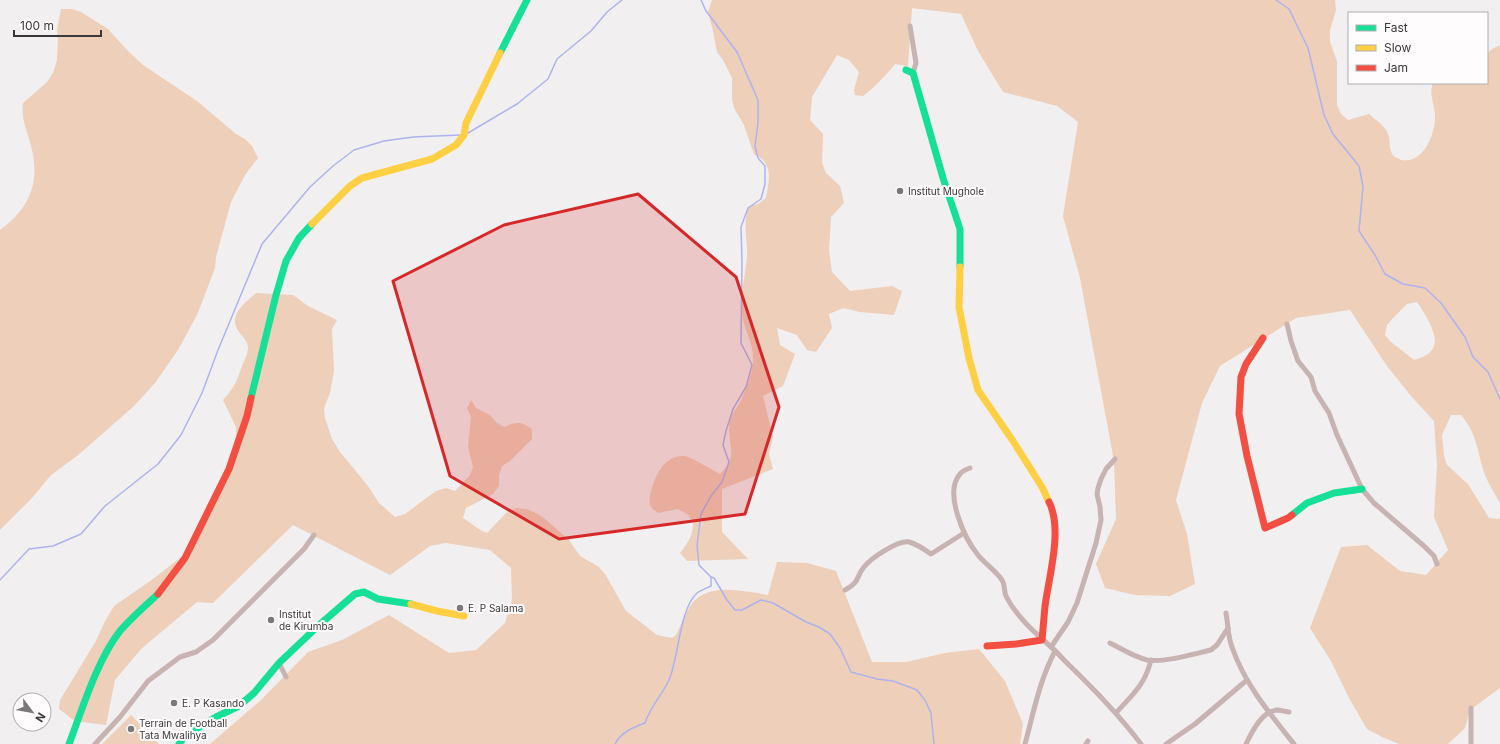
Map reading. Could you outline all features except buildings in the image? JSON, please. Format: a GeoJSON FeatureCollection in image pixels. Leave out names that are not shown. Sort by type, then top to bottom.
{"type":"FeatureCollection","features":[{"type":"Feature","properties":{"kind":"street"},"geometry":{"type":"LineString","coordinates":[[70,744],[101,662],[110,646],[120,631],[159,593],[185,558],[229,469],[247,416],[286,261],[299,238],[334,200],[362,178],[432,159],[445,153],[456,145],[464,135],[466,123],[527,0]]}},
{"type":"Feature","properties":{"kind":"street"},"geometry":{"type":"LineString","coordinates":[[910,26],[916,63],[910,72],[960,229],[959,307],[969,358],[978,390],[1042,487],[1051,506],[1055,524],[1054,553],[1044,607],[1042,640]]}},
{"type":"Feature","properties":{"kind":"street"},"geometry":{"type":"LineString","coordinates":[[1287,324],[1298,361],[1311,377],[1315,391],[1329,413],[1337,435],[1362,489],[1374,503],[1424,546],[1434,556],[1437,564]]}},
{"type":"Feature","properties":{"kind":"street"},"geometry":{"type":"LineString","coordinates":[[1264,338],[1256,348],[1241,377],[1239,414],[1247,456],[1265,528],[1288,518],[1307,503],[1334,493],[1362,489]]}},
{"type":"Feature","properties":{"kind":"street"},"geometry":{"type":"LineString","coordinates":[[1025,744],[1036,698],[1045,670],[1053,649],[1077,603],[1096,543],[1101,520],[1097,494],[1098,488],[1106,469],[1115,459]]}},
{"type":"Feature","properties":{"kind":"street"},"geometry":{"type":"LineString","coordinates":[[970,468],[960,473],[956,480],[954,494],[958,520],[978,556],[1003,581],[1006,595],[1015,610],[1042,640],[1087,683],[1141,744]]}},
{"type":"Feature","properties":{"kind":"street"},"geometry":{"type":"LineString","coordinates":[[846,590],[855,584],[863,568],[872,560],[901,542],[908,542],[931,554],[964,533]]}},
{"type":"Feature","properties":{"kind":"street"},"geometry":{"type":"LineString","coordinates":[[95,744],[120,717],[148,681],[180,657],[196,652],[213,640],[304,549],[314,535]]}},
{"type":"Feature","properties":{"kind":"street"},"geometry":{"type":"LineString","coordinates":[[179,744],[185,736],[216,717],[239,706],[254,693],[279,663],[355,594],[364,592],[378,599],[408,603],[437,611],[464,616]]}},
{"type":"Feature","properties":{"kind":"street"},"geometry":{"type":"LineString","coordinates":[[1226,613],[1231,646],[1247,680],[1269,712],[1294,744]]}},
{"type":"Feature","properties":{"kind":"street"},"geometry":{"type":"LineString","coordinates":[[1110,643],[1126,652],[1151,660],[1161,661],[1211,650],[1217,646],[1228,628]]}},
{"type":"Feature","properties":{"kind":"street"},"geometry":{"type":"LineString","coordinates":[[987,646],[1042,640]]}},
{"type":"Feature","properties":{"kind":"street"},"geometry":{"type":"LineString","coordinates":[[1116,714],[1143,682],[1148,674],[1151,660]]}},
{"type":"Feature","properties":{"kind":"street"},"geometry":{"type":"LineString","coordinates":[[279,663],[286,677]]}},
{"type":"Feature","properties":{"kind":"street"},"geometry":{"type":"LineString","coordinates":[[1166,744],[1195,724],[1247,680]]}},
{"type":"Feature","properties":{"kind":"street"},"geometry":{"type":"LineString","coordinates":[[1470,708],[1471,744]]}},
{"type":"Feature","properties":{"kind":"street"},"geometry":{"type":"LineString","coordinates":[[1246,744],[1259,722],[1269,712],[1277,710],[1289,712]]}},
{"type":"Feature","properties":{"kind":"highlighted area"},"geometry":{"type":"Polygon","coordinates":[[[638,194],[736,277],[779,407],[745,514],[559,539],[450,476],[393,281],[504,225],[638,194]]]}},
{"type":"Feature","properties":{"kind":"shaded area"},"geometry":{"type":"Polygon","coordinates":[[[712,0],[1335,0],[1336,10],[1330,30],[1330,42],[1337,61],[1337,105],[1341,114],[1348,120],[1369,114],[1384,127],[1388,133],[1390,148],[1393,156],[1401,160],[1415,158],[1426,147],[1430,140],[1435,119],[1431,92],[1433,84],[1488,84],[1488,53],[1500,45],[1500,503],[1485,475],[1471,430],[1461,415],[1451,415],[1442,435],[1444,456],[1447,465],[1468,484],[1489,518],[1499,519],[1500,517],[1500,688],[1470,710],[1465,728],[1448,744],[1399,744],[1367,729],[1349,698],[1331,661],[1310,628],[1341,547],[1367,545],[1400,571],[1426,575],[1448,550],[1434,517],[1437,465],[1434,421],[1411,396],[1387,366],[1350,310],[1296,318],[1220,366],[1202,403],[1176,500],[1187,534],[1195,584],[1170,596],[1135,595],[1105,588],[1096,564],[1116,519],[1114,461],[1080,278],[1063,216],[1078,122],[1057,106],[1003,92],[978,51],[961,14],[912,8],[908,66],[895,64],[880,81],[863,96],[855,95],[854,90],[859,72],[849,60],[837,55],[812,97],[810,120],[823,134],[822,163],[826,173],[840,186],[844,203],[831,217],[829,251],[832,272],[850,291],[892,286],[902,291],[894,315],[860,312],[843,308],[829,314],[832,328],[816,352],[807,350],[797,335],[777,328],[780,345],[795,354],[783,386],[763,396],[773,437],[769,454],[773,469],[722,489],[722,532],[748,559],[687,561],[680,553],[690,538],[693,521],[687,514],[678,509],[658,513],[651,507],[650,495],[659,471],[672,458],[678,456],[687,457],[720,474],[730,460],[730,420],[746,387],[753,361],[752,348],[742,314],[742,293],[747,257],[746,219],[749,206],[758,204],[766,198],[769,183],[768,168],[761,158],[754,154],[744,125],[734,108],[732,99],[732,78],[717,52],[708,12],[712,0]],[[1417,302],[1407,304],[1387,325],[1385,335],[1391,342],[1414,360],[1423,357],[1431,351],[1435,340],[1434,333],[1428,319],[1417,302]]]}},
{"type":"Feature","properties":{"kind":"shaded area"},"geometry":{"type":"Polygon","coordinates":[[[61,9],[72,9],[81,12],[108,29],[143,65],[197,101],[236,134],[245,139],[252,146],[258,158],[245,175],[231,202],[216,257],[215,268],[197,315],[178,350],[155,383],[134,406],[77,456],[51,475],[32,498],[0,530],[0,230],[20,212],[31,191],[34,180],[33,155],[23,118],[23,103],[47,82],[53,73],[57,60],[57,30],[61,9]]]}},
{"type":"Feature","properties":{"kind":"shaded area"},"geometry":{"type":"Polygon","coordinates":[[[256,293],[293,295],[308,306],[337,320],[332,329],[334,371],[330,393],[324,408],[325,418],[332,439],[340,452],[368,486],[379,503],[395,517],[405,514],[436,491],[446,488],[455,491],[470,475],[473,467],[468,447],[471,417],[467,408],[471,400],[476,408],[490,415],[496,422],[504,427],[519,423],[532,429],[532,439],[510,461],[502,466],[499,475],[499,486],[493,494],[466,508],[463,518],[481,530],[487,533],[507,512],[516,508],[526,509],[536,513],[569,540],[580,556],[599,567],[605,574],[626,611],[657,635],[672,638],[676,635],[691,605],[698,598],[707,593],[717,590],[727,590],[768,595],[777,562],[807,563],[836,571],[872,662],[906,662],[945,653],[979,649],[1005,681],[1023,724],[1020,744],[210,744],[262,699],[308,652],[342,640],[389,615],[449,653],[476,650],[505,623],[512,600],[511,568],[490,550],[446,543],[430,546],[390,575],[293,525],[213,603],[197,602],[141,649],[115,680],[106,725],[75,721],[59,709],[60,700],[96,641],[114,606],[153,579],[185,554],[223,478],[236,437],[236,427],[223,400],[233,388],[237,380],[247,355],[248,348],[236,326],[235,320],[238,310],[256,293]]]}},
{"type":"Feature","properties":{"kind":"shaded area","name":"Terrain de Football Tata Mwalihya"},"geometry":{"type":"Polygon","coordinates":[[[131,715],[159,744],[102,744],[131,715]]]}},
{"type":"Feature","properties":{"kind":"waterway"},"geometry":{"type":"LineString","coordinates":[[468,133],[517,104],[548,79],[557,59],[591,31],[607,12],[622,0]]}},
{"type":"Feature","properties":{"kind":"waterway"},"geometry":{"type":"LineString","coordinates":[[615,744],[624,733],[645,723],[669,680],[686,611],[697,593],[711,586],[711,577],[699,565],[697,545],[701,514],[711,496],[722,482],[729,462],[723,445],[726,431],[733,409],[746,387],[752,365],[741,343],[741,227],[748,208],[761,199],[765,184],[765,166],[758,158],[755,146],[758,123],[758,100],[737,52],[706,11],[701,0]]}},
{"type":"Feature","properties":{"kind":"waterway"},"geometry":{"type":"LineString","coordinates":[[1276,0],[1289,9],[1308,48],[1324,115],[1333,134],[1359,166],[1363,187],[1359,231],[1375,255],[1385,274],[1403,284],[1425,288],[1441,303],[1465,337],[1473,357],[1488,372],[1500,399]]}},
{"type":"Feature","properties":{"kind":"waterway"},"geometry":{"type":"LineString","coordinates":[[0,580],[29,549],[53,546],[81,534],[105,506],[158,464],[181,435],[202,393],[218,350],[262,244],[310,187],[333,166],[354,150],[384,141],[413,137],[460,135]]}},
{"type":"Feature","properties":{"kind":"waterway"},"geometry":{"type":"LineString","coordinates":[[711,577],[714,578],[727,600],[735,610],[742,610],[761,600],[773,603],[830,634],[840,648],[851,672],[877,679],[893,681],[917,690],[925,700],[931,713],[934,744]]}},
{"type":"Feature","properties":{"kind":"traffic: fast"},"geometry":{"type":"LineString","coordinates":[[500,53],[527,0]]}},
{"type":"Feature","properties":{"kind":"traffic: fast"},"geometry":{"type":"LineString","coordinates":[[906,70],[913,73],[943,178],[960,229],[960,267]]}},
{"type":"Feature","properties":{"kind":"traffic: fast"},"geometry":{"type":"LineString","coordinates":[[251,398],[276,295],[286,261],[299,238],[312,224]]}},
{"type":"Feature","properties":{"kind":"traffic: fast"},"geometry":{"type":"LineString","coordinates":[[1292,515],[1307,503],[1334,493],[1362,489]]}},
{"type":"Feature","properties":{"kind":"traffic: fast"},"geometry":{"type":"LineString","coordinates":[[179,744],[185,736],[216,717],[239,706],[254,693],[279,663],[355,594],[364,592],[378,599],[411,604]]}},
{"type":"Feature","properties":{"kind":"traffic: fast"},"geometry":{"type":"LineString","coordinates":[[69,744],[104,656],[120,631],[158,594]]}},
{"type":"Feature","properties":{"kind":"traffic: slow"},"geometry":{"type":"LineString","coordinates":[[312,224],[350,186],[362,178],[432,159],[456,145],[464,135],[466,123],[500,53]]}},
{"type":"Feature","properties":{"kind":"traffic: slow"},"geometry":{"type":"LineString","coordinates":[[960,267],[959,307],[969,358],[978,390],[1013,441],[1042,487],[1049,502]]}},
{"type":"Feature","properties":{"kind":"traffic: slow"},"geometry":{"type":"LineString","coordinates":[[411,604],[464,616]]}},
{"type":"Feature","properties":{"kind":"traffic: jam"},"geometry":{"type":"LineString","coordinates":[[1263,338],[1246,364],[1241,377],[1239,414],[1247,456],[1265,528],[1292,515]]}},
{"type":"Feature","properties":{"kind":"traffic: jam"},"geometry":{"type":"LineString","coordinates":[[158,594],[185,558],[229,469],[247,416],[251,398]]}},
{"type":"Feature","properties":{"kind":"traffic: jam"},"geometry":{"type":"LineString","coordinates":[[987,646],[1042,640],[1045,606],[1055,539],[1055,525],[1049,502]]}},
{"type":"Feature","properties":{"kind":"place","name":"Institut Mughole"},"geometry":{"type":"Point","coordinates":[900,191]}},
{"type":"Feature","properties":{"kind":"place","name":"E. P Salama"},"geometry":{"type":"Point","coordinates":[460,608]}},
{"type":"Feature","properties":{"kind":"place","name":"Institut de Kirumba"},"geometry":{"type":"Point","coordinates":[271,620]}},
{"type":"Feature","properties":{"kind":"place","name":"E. P Kasando"},"geometry":{"type":"Point","coordinates":[174,703]}},
{"type":"Feature","properties":{"kind":"place","name":"Terrain de Football Tata Mwalihya"},"geometry":{"type":"Point","coordinates":[131,729]}}]}
